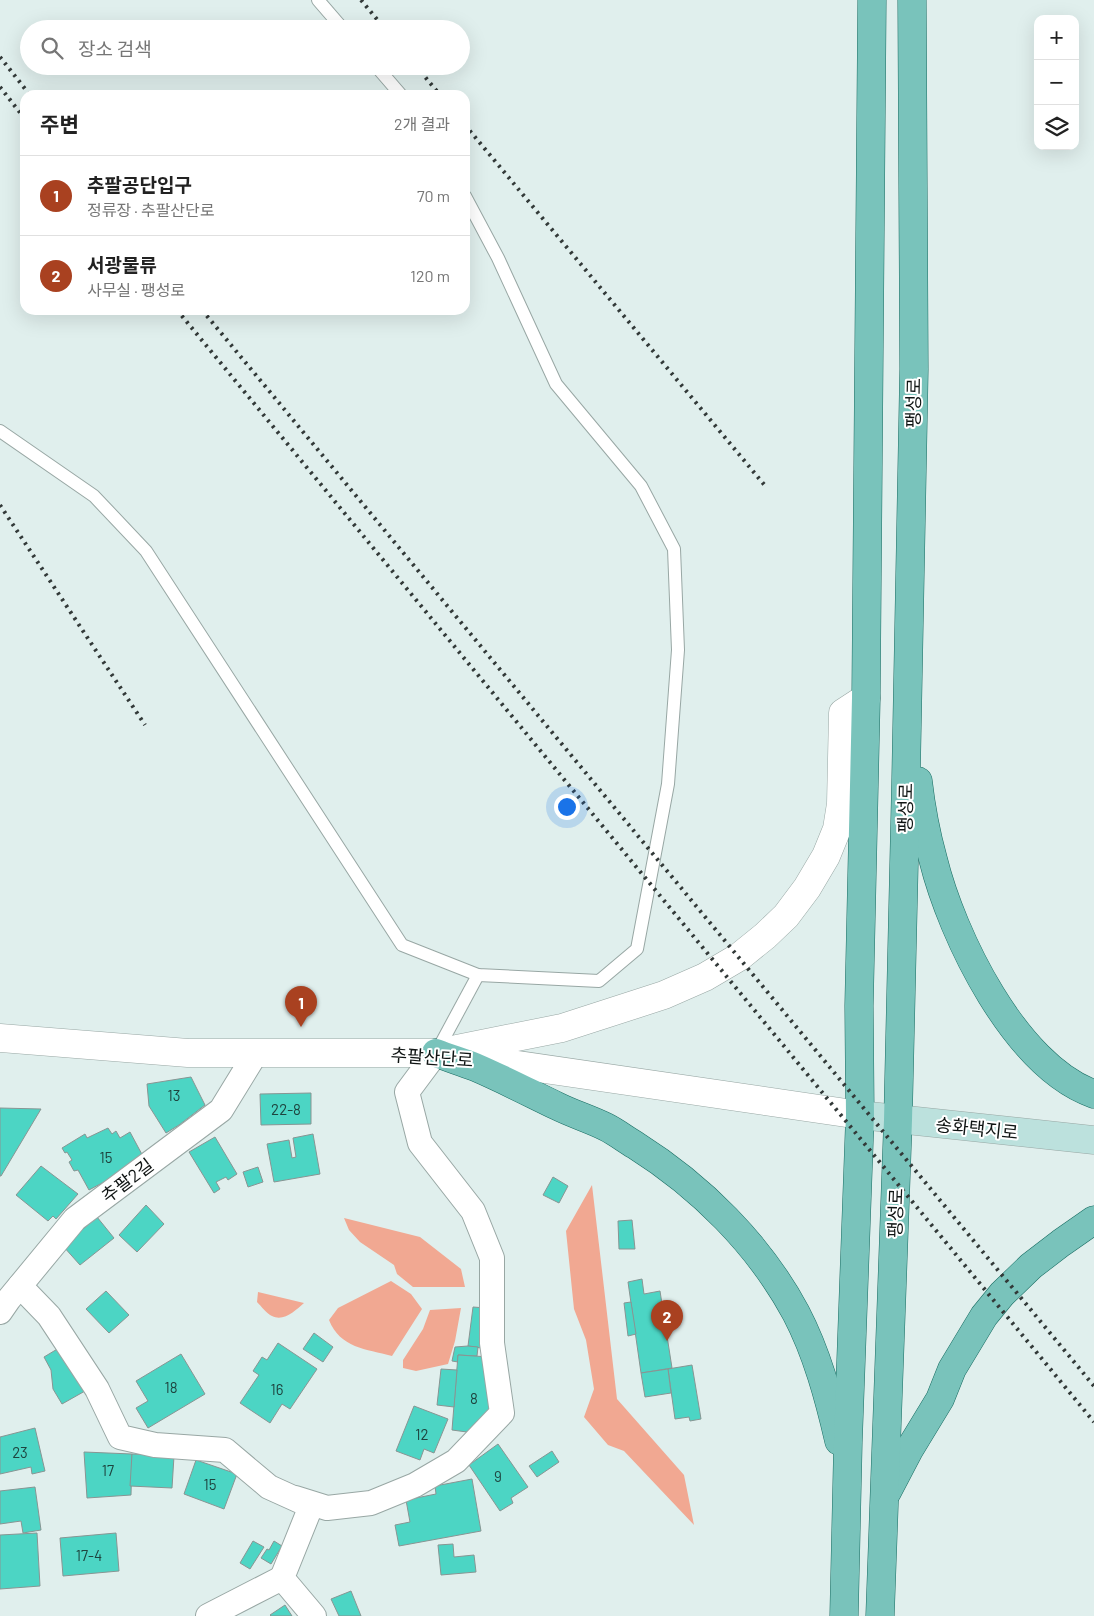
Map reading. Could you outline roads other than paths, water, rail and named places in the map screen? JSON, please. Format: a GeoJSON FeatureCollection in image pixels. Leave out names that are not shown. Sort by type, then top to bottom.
{"type":"FeatureCollection","features":[{"type":"Feature","properties":{"kind":"main road"},"geometry":{"type":"LineString","coordinates":[[844,1616],[847,1475],[860,1116],[859,1006],[866,698],[872,0]]}},
{"type":"Feature","properties":{"kind":"main road","name":"팽성로"},"geometry":{"type":"LineString","coordinates":[[880,1616],[898,1120],[908,680],[914,370],[912,0]]}},
{"type":"Feature","properties":{"kind":"main road"},"geometry":{"type":"LineString","coordinates":[[908,680],[913,748],[927,833],[945,898],[960,934],[996,1003],[1028,1047],[1048,1067],[1094,1094]]}},
{"type":"Feature","properties":{"kind":"main road"},"geometry":{"type":"LineString","coordinates":[[436,1053],[475,1067],[558,1107],[607,1127],[682,1177],[717,1209],[747,1242],[796,1313],[816,1360],[831,1409],[847,1475]]}},
{"type":"Feature","properties":{"kind":"main road","name":"송화택지로"},"geometry":{"type":"LineString","coordinates":[[860,1116],[1094,1140]]}},
{"type":"Feature","properties":{"kind":"main road"},"geometry":{"type":"LineString","coordinates":[[884,1498],[909,1450],[940,1399],[952,1369],[984,1316],[1002,1294],[1031,1266],[1094,1220]]}},
{"type":"Feature","properties":{"kind":"street"},"geometry":{"type":"LineString","coordinates":[[295,1498],[327,1508],[371,1504],[415,1485],[456,1461],[502,1413],[492,1343],[492,1258],[473,1211],[420,1143],[407,1092],[436,1053],[562,1028],[664,995],[705,977],[739,957],[765,936],[786,916],[807,888],[826,856],[837,829],[841,804],[843,713],[866,698]]}},
{"type":"Feature","properties":{"kind":"street","name":"추팔산단로"},"geometry":{"type":"LineString","coordinates":[[0,1038],[188,1053],[436,1053],[860,1116]]}},
{"type":"Feature","properties":{"kind":"street","name":"추팔2길"},"geometry":{"type":"LineString","coordinates":[[0,1312],[75,1219],[221,1110],[256,1053]]}},
{"type":"Feature","properties":{"kind":"street"},"geometry":{"type":"LineString","coordinates":[[20,1286],[49,1316],[71,1348],[98,1389],[120,1436],[155,1445],[226,1450],[269,1487],[311,1506],[282,1578],[228,1604],[208,1616]]}},
{"type":"Feature","properties":{"kind":"street"},"geometry":{"type":"LineString","coordinates":[[282,1578],[314,1616]]}},
{"type":"Feature","properties":{"kind":"lane"},"geometry":{"type":"LineString","coordinates":[[318,0],[335,20]]}},
{"type":"Feature","properties":{"kind":"lane"},"geometry":{"type":"LineString","coordinates":[[384,75],[397,90]]}},
{"type":"Feature","properties":{"kind":"lane"},"geometry":{"type":"LineString","coordinates":[[0,431],[94,496],[146,551],[402,945],[478,975],[599,981],[637,949],[668,784],[678,650],[674,549],[641,486],[556,384],[498,258],[470,205]]}},
{"type":"Feature","properties":{"kind":"lane"},"geometry":{"type":"LineString","coordinates":[[436,1053],[478,975]]}},
{"type":"Feature","properties":{"kind":"railway"},"geometry":{"type":"LineString","coordinates":[[361,0],[378,20]]}},
{"type":"Feature","properties":{"kind":"railway"},"geometry":{"type":"LineString","coordinates":[[0,57],[26,90]]}},
{"type":"Feature","properties":{"kind":"railway"},"geometry":{"type":"LineString","coordinates":[[423,75],[436,90]]}},
{"type":"Feature","properties":{"kind":"railway"},"geometry":{"type":"LineString","coordinates":[[0,87],[20,113]]}},
{"type":"Feature","properties":{"kind":"railway"},"geometry":{"type":"LineString","coordinates":[[470,131],[767,488]]}},
{"type":"Feature","properties":{"kind":"railway"},"geometry":{"type":"LineString","coordinates":[[181,315],[1094,1422]]}},
{"type":"Feature","properties":{"kind":"railway"},"geometry":{"type":"LineString","coordinates":[[206,315],[1094,1386]]}},
{"type":"Feature","properties":{"kind":"railway"},"geometry":{"type":"LineString","coordinates":[[0,505],[145,725]]}},
{"type":"Feature","properties":{"kind":"place","name":"추팔공단입구"},"geometry":{"type":"Point","coordinates":[301,1027]}},
{"type":"Feature","properties":{"kind":"place","name":"서광물류"},"geometry":{"type":"Point","coordinates":[667,1341]}}]}
